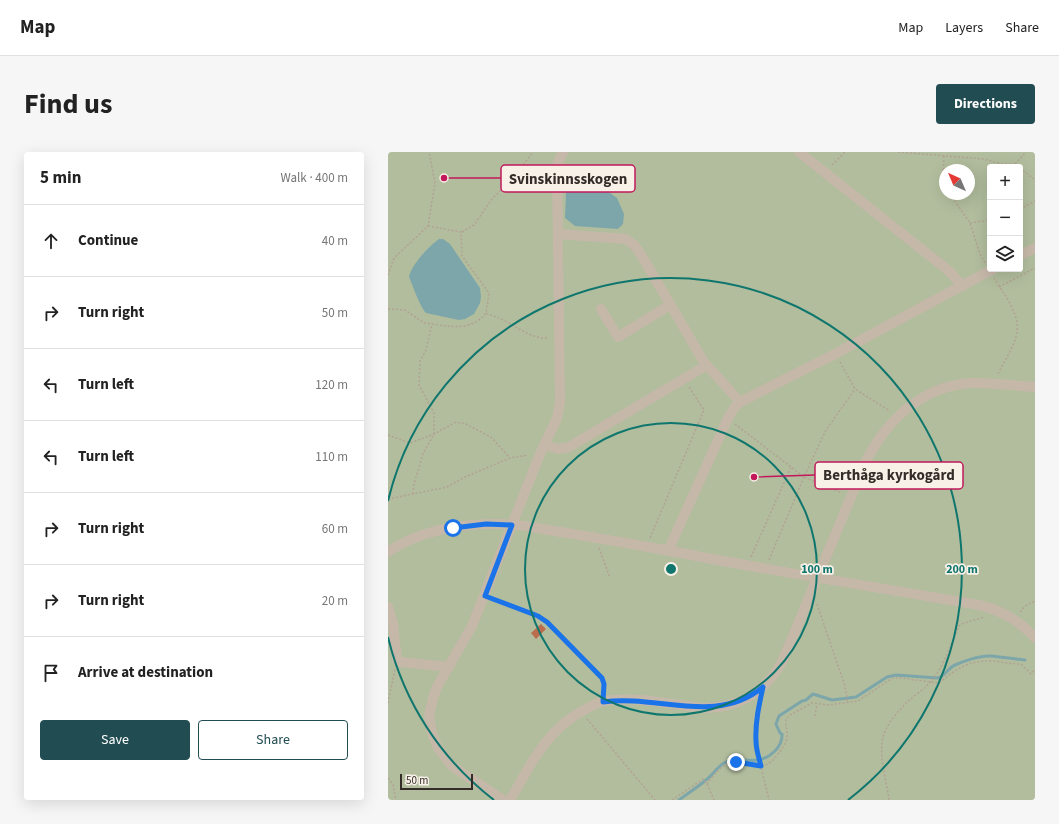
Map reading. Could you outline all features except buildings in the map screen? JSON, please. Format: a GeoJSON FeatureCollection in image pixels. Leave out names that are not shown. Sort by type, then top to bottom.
{"type":"FeatureCollection","features":[{"type":"Feature","properties":{"kind":"lane"},"geometry":{"type":"LineString","coordinates":[[503,800],[452,766],[438,748],[433,737],[430,720],[430,706],[437,688],[469,634],[542,449],[557,418],[560,402],[557,169],[558,162],[563,152]]}},
{"type":"Feature","properties":{"kind":"lane"},"geometry":{"type":"LineString","coordinates":[[800,152],[949,271],[963,286]]}},
{"type":"Feature","properties":{"kind":"lane"},"geometry":{"type":"LineString","coordinates":[[558,234],[617,238],[630,241],[637,248],[706,365],[740,402]]}},
{"type":"Feature","properties":{"kind":"lane"},"geometry":{"type":"LineString","coordinates":[[1023,254],[1035,248]]}},
{"type":"Feature","properties":{"kind":"lane"},"geometry":{"type":"LineString","coordinates":[[668,551],[728,418],[740,402],[836,354],[988,272]]}},
{"type":"Feature","properties":{"kind":"lane"},"geometry":{"type":"LineString","coordinates":[[602,309],[618,337],[670,305]]}},
{"type":"Feature","properties":{"kind":"lane"},"geometry":{"type":"LineString","coordinates":[[542,449],[559,449],[569,447],[706,365]]}},
{"type":"Feature","properties":{"kind":"lane"},"geometry":{"type":"LineString","coordinates":[[510,800],[544,743],[561,725],[581,711],[603,702],[634,700],[702,708],[726,706],[752,695],[763,687],[774,675],[783,660],[866,461],[882,433],[898,416],[918,401],[943,389],[967,384],[1035,387]]}},
{"type":"Feature","properties":{"kind":"lane"},"geometry":{"type":"LineString","coordinates":[[388,552],[401,544],[438,531],[477,525],[512,525],[596,538],[765,569],[979,605],[997,611],[1013,619],[1035,638]]}},
{"type":"Feature","properties":{"kind":"lane"},"geometry":{"type":"LineString","coordinates":[[388,607],[393,624],[397,660],[401,662],[449,667]]}},
{"type":"Feature","properties":{"kind":"path"},"geometry":{"type":"LineString","coordinates":[[388,275],[394,258],[428,226],[435,183],[429,152]]}},
{"type":"Feature","properties":{"kind":"path"},"geometry":{"type":"LineString","coordinates":[[428,226],[461,232],[474,225],[492,199],[513,178],[532,152]]}},
{"type":"Feature","properties":{"kind":"path"},"geometry":{"type":"LineString","coordinates":[[826,173],[845,152]]}},
{"type":"Feature","properties":{"kind":"path"},"geometry":{"type":"LineString","coordinates":[[898,152],[984,159],[1002,164]]}},
{"type":"Feature","properties":{"kind":"path"},"geometry":{"type":"LineString","coordinates":[[1015,164],[1026,152]]}},
{"type":"Feature","properties":{"kind":"path"},"geometry":{"type":"LineString","coordinates":[[944,156],[944,164]]}},
{"type":"Feature","properties":{"kind":"path"},"geometry":{"type":"LineString","coordinates":[[1023,171],[1035,180]]}},
{"type":"Feature","properties":{"kind":"path"},"geometry":{"type":"LineString","coordinates":[[954,200],[970,223],[980,254],[987,263]]}},
{"type":"Feature","properties":{"kind":"path"},"geometry":{"type":"LineString","coordinates":[[1023,207],[1035,201]]}},
{"type":"Feature","properties":{"kind":"path"},"geometry":{"type":"LineString","coordinates":[[970,223],[987,220]]}},
{"type":"Feature","properties":{"kind":"path"},"geometry":{"type":"LineString","coordinates":[[388,309],[405,310],[424,322],[455,327],[469,326],[481,319],[486,313],[489,293],[462,256],[461,232]]}},
{"type":"Feature","properties":{"kind":"path"},"geometry":{"type":"LineString","coordinates":[[999,287],[1035,268]]}},
{"type":"Feature","properties":{"kind":"path"},"geometry":{"type":"LineString","coordinates":[[993,272],[999,287],[1015,314],[1018,331],[993,384]]}},
{"type":"Feature","properties":{"kind":"path"},"geometry":{"type":"LineString","coordinates":[[486,313],[501,319],[524,332],[543,338],[559,338]]}},
{"type":"Feature","properties":{"kind":"path"},"geometry":{"type":"LineString","coordinates":[[413,494],[414,484],[423,454],[434,434],[434,413],[419,385],[420,361],[426,350],[432,324]]}},
{"type":"Feature","properties":{"kind":"path"},"geometry":{"type":"LineString","coordinates":[[836,354],[855,389],[898,416]]}},
{"type":"Feature","properties":{"kind":"path"},"geometry":{"type":"LineString","coordinates":[[647,547],[704,410],[684,379]]}},
{"type":"Feature","properties":{"kind":"path"},"geometry":{"type":"LineString","coordinates":[[765,569],[804,477],[826,430],[855,389]]}},
{"type":"Feature","properties":{"kind":"path"},"geometry":{"type":"LineString","coordinates":[[728,418],[804,477],[851,496]]}},
{"type":"Feature","properties":{"kind":"path"},"geometry":{"type":"LineString","coordinates":[[388,435],[410,443],[434,434],[456,422],[466,424],[491,436],[510,458]]}},
{"type":"Feature","properties":{"kind":"path"},"geometry":{"type":"LineString","coordinates":[[388,499],[447,487],[465,477],[510,458],[542,449]]}},
{"type":"Feature","properties":{"kind":"path"},"geometry":{"type":"LineString","coordinates":[[747,565],[791,467]]}},
{"type":"Feature","properties":{"kind":"path"},"geometry":{"type":"LineString","coordinates":[[596,538],[610,578]]}},
{"type":"Feature","properties":{"kind":"path"},"geometry":{"type":"LineString","coordinates":[[812,591],[844,683],[847,703]]}},
{"type":"Feature","properties":{"kind":"path"},"geometry":{"type":"LineString","coordinates":[[485,596],[538,616],[547,622],[602,678],[604,684],[603,702]]}},
{"type":"Feature","properties":{"kind":"path"},"geometry":{"type":"LineString","coordinates":[[1013,619],[1025,606],[1035,601]]}},
{"type":"Feature","properties":{"kind":"path"},"geometry":{"type":"LineString","coordinates":[[889,800],[882,754],[882,742],[886,729],[908,701],[918,695],[932,681],[960,626],[964,623],[977,620],[997,611]]}},
{"type":"Feature","properties":{"kind":"path"},"geometry":{"type":"LineString","coordinates":[[388,703],[397,660]]}},
{"type":"Feature","properties":{"kind":"path"},"geometry":{"type":"LineString","coordinates":[[707,784],[722,768],[730,763],[738,762],[761,766],[771,762],[783,748],[787,737],[786,723],[788,717],[809,704],[828,705],[858,701],[893,678],[932,681],[939,683],[963,666],[978,662],[993,661],[1021,664],[1031,674],[1035,669]]}},
{"type":"Feature","properties":{"kind":"path"},"geometry":{"type":"LineString","coordinates":[[763,687],[758,708],[756,743],[769,800]]}},
{"type":"Feature","properties":{"kind":"path"},"geometry":{"type":"LineString","coordinates":[[816,716],[817,704]]}},
{"type":"Feature","properties":{"kind":"path"},"geometry":{"type":"LineString","coordinates":[[581,711],[655,800]]}},
{"type":"Feature","properties":{"kind":"path"},"geometry":{"type":"LineString","coordinates":[[388,778],[392,785],[396,800]]}},
{"type":"Feature","properties":{"kind":"path"},"geometry":{"type":"LineString","coordinates":[[672,800],[703,779],[707,784],[714,800]]}},
{"type":"Feature","properties":{"kind":"green space"},"geometry":{"type":"Polygon","coordinates":[[[388,152],[1035,152],[1035,800],[388,800],[388,152]]]}},
{"type":"Feature","properties":{"kind":"water"},"geometry":{"type":"Polygon","coordinates":[[[589,181],[617,198],[624,214],[623,224],[618,229],[575,226],[565,218],[566,192],[572,183],[589,181]]]}},
{"type":"Feature","properties":{"kind":"water"},"geometry":{"type":"Polygon","coordinates":[[[439,239],[443,239],[450,244],[480,288],[480,303],[474,314],[465,319],[459,320],[426,313],[419,301],[409,277],[410,272],[421,256],[439,239]]]}},
{"type":"Feature","properties":{"kind":"waterway"},"geometry":{"type":"LineString","coordinates":[[679,800],[700,785],[724,763],[733,760],[762,759],[774,752],[778,748],[782,739],[782,734],[780,733],[776,724],[779,716],[806,700],[813,694],[832,700],[856,697],[887,677],[896,675],[938,678],[943,676],[955,665],[982,656],[1025,660]]}},
{"type":"Feature","properties":{"kind":"place","name":"Svinskinnsskogen"},"geometry":{"type":"Point","coordinates":[444,178]}},
{"type":"Feature","properties":{"kind":"place","name":"Berthåga kyrkogård"},"geometry":{"type":"Point","coordinates":[754,477]}},
{"type":"Feature","properties":{"kind":"route"},"geometry":{"type":"LineString","coordinates":[[453,528],[486,524],[512,525],[485,596],[538,616],[547,622],[598,672],[604,680],[603,702],[634,700],[702,708],[726,706],[758,692],[763,687],[758,708],[756,728],[756,743],[761,766],[736,762]]}}]}
